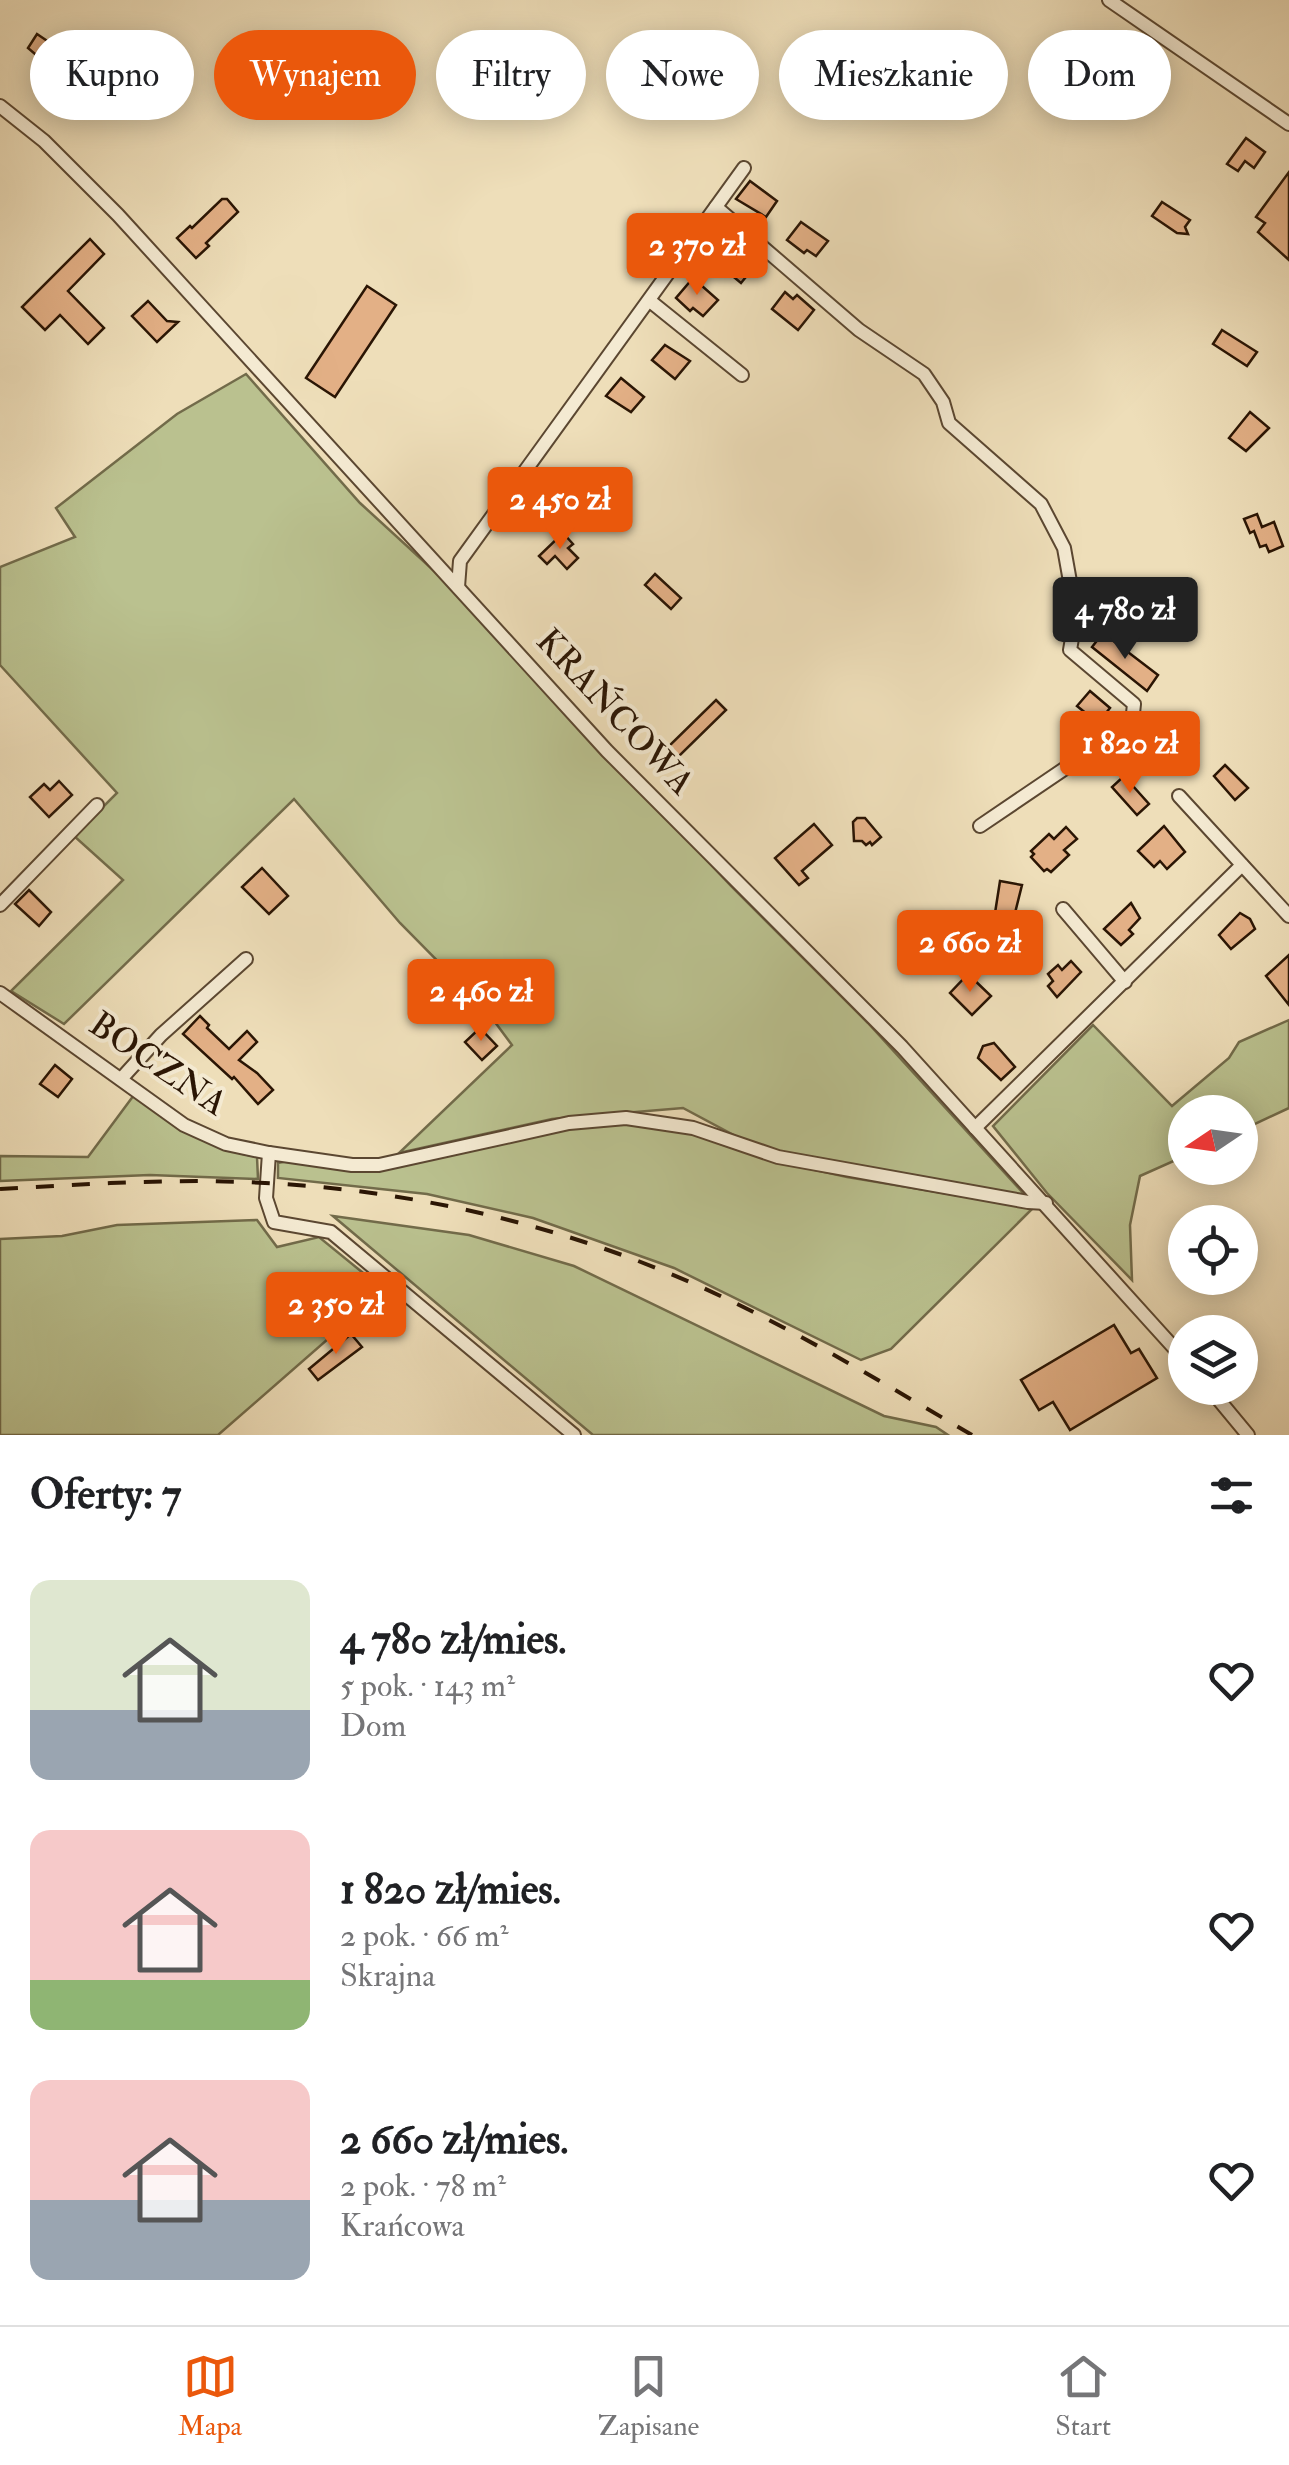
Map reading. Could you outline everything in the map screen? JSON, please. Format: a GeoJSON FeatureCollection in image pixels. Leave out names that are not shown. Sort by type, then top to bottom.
{"type":"FeatureCollection","features":[{"type":"Feature","properties":{"kind":"street"},"geometry":{"type":"LineString","coordinates":[[1108,0],[1289,124]]}},
{"type":"Feature","properties":{"kind":"street","name":"KRAŃCOWA"},"geometry":{"type":"LineString","coordinates":[[0,106],[94,189],[607,750],[902,1047],[1168,1341]]}},
{"type":"Feature","properties":{"kind":"street"},"geometry":{"type":"LineString","coordinates":[[458,587],[460,561],[744,168]]}},
{"type":"Feature","properties":{"kind":"street"},"geometry":{"type":"LineString","coordinates":[[716,207],[859,330],[924,374],[944,402],[949,423],[1040,504],[1064,548],[1076,614],[1070,650],[1134,704],[1132,723],[980,826]]}},
{"type":"Feature","properties":{"kind":"street"},"geometry":{"type":"LineString","coordinates":[[650,302],[742,374]]}},
{"type":"Feature","properties":{"kind":"street"},"geometry":{"type":"LineString","coordinates":[[1179,796],[1289,916]]}},
{"type":"Feature","properties":{"kind":"street"},"geometry":{"type":"LineString","coordinates":[[0,905],[97,805]]}},
{"type":"Feature","properties":{"kind":"street"},"geometry":{"type":"LineString","coordinates":[[975,1128],[1242,865]]}},
{"type":"Feature","properties":{"kind":"street"},"geometry":{"type":"LineString","coordinates":[[1063,909],[1125,982]]}},
{"type":"Feature","properties":{"kind":"street"},"geometry":{"type":"LineString","coordinates":[[121,1079],[161,1035],[246,960]]}},
{"type":"Feature","properties":{"kind":"street","name":"BOCZNA"},"geometry":{"type":"LineString","coordinates":[[0,993],[184,1125],[226,1144],[269,1153],[379,1165],[569,1123],[641,1119],[693,1128],[778,1158],[1046,1203]]}},
{"type":"Feature","properties":{"kind":"street"},"geometry":{"type":"LineString","coordinates":[[269,1153],[266,1198],[274,1222],[331,1232],[574,1435]]}},
{"type":"Feature","properties":{"kind":"street"},"geometry":{"type":"LineString","coordinates":[[1223,1405],[1248,1435]]}},
{"type":"Feature","properties":{"kind":"green space"},"geometry":{"type":"Polygon","coordinates":[[[246,374],[360,503],[444,580],[731,886],[868,1023],[1024,1194],[787,1154],[745,1141],[683,1108],[552,1119],[399,1153],[512,1045],[486,1010],[400,923],[294,799],[64,1024],[11,991],[123,880],[74,836],[117,793],[0,665],[0,567],[75,537],[56,508],[177,414],[246,374]]]}},
{"type":"Feature","properties":{"kind":"green space"},"geometry":{"type":"Polygon","coordinates":[[[1289,1020],[1289,1108],[1258,1123],[1258,1095],[1185,1095],[1229,1058],[1239,1042],[1289,1020]]]}},
{"type":"Feature","properties":{"kind":"green space"},"geometry":{"type":"Polygon","coordinates":[[[1093,1025],[1168,1102],[1168,1164],[1140,1176],[1130,1225],[1132,1280],[1047,1193],[993,1126],[1093,1025]]]}},
{"type":"Feature","properties":{"kind":"green space"},"geometry":{"type":"Polygon","coordinates":[[[134,1095],[208,1141],[257,1157],[258,1179],[150,1175],[0,1181],[0,1156],[88,1157],[134,1095]]]}},
{"type":"Feature","properties":{"kind":"green space"},"geometry":{"type":"Polygon","coordinates":[[[625,1121],[665,1124],[770,1160],[847,1177],[1033,1208],[891,1349],[861,1360],[674,1268],[533,1218],[427,1194],[278,1178],[278,1163],[292,1160],[359,1170],[556,1129],[625,1121]]]}},
{"type":"Feature","properties":{"kind":"green space"},"geometry":{"type":"Polygon","coordinates":[[[333,1216],[469,1235],[574,1266],[884,1416],[936,1427],[948,1435],[593,1435],[333,1216]]]}},
{"type":"Feature","properties":{"kind":"green space"},"geometry":{"type":"Polygon","coordinates":[[[257,1220],[277,1247],[319,1237],[384,1290],[218,1435],[0,1435],[0,1239],[62,1236],[117,1225],[257,1220]]]}},
{"type":"Feature","properties":{"kind":"building"},"geometry":{"type":"Polygon","coordinates":[[[1246,138],[1265,152],[1254,168],[1245,161],[1238,171],[1227,164],[1246,138]]]}},
{"type":"Feature","properties":{"kind":"building"},"geometry":{"type":"Polygon","coordinates":[[[1289,172],[1289,260],[1258,232],[1265,223],[1256,217],[1289,172]]]}},
{"type":"Feature","properties":{"kind":"building"},"geometry":{"type":"Polygon","coordinates":[[[750,181],[777,201],[766,217],[736,199],[750,181]]]}},
{"type":"Feature","properties":{"kind":"building"},"geometry":{"type":"Polygon","coordinates":[[[222,199],[227,199],[238,212],[196,258],[177,238],[222,199]]]}},
{"type":"Feature","properties":{"kind":"building"},"geometry":{"type":"Polygon","coordinates":[[[1162,202],[1190,220],[1185,227],[1188,234],[1177,233],[1152,216],[1162,202]]]}},
{"type":"Feature","properties":{"kind":"building"},"geometry":{"type":"Polygon","coordinates":[[[801,222],[828,241],[816,256],[807,250],[804,253],[787,240],[801,222]]]}},
{"type":"Feature","properties":{"kind":"building"},"geometry":{"type":"Polygon","coordinates":[[[90,239],[104,254],[68,291],[104,328],[88,344],[60,315],[45,330],[22,307],[90,239]]]}},
{"type":"Feature","properties":{"kind":"building"},"geometry":{"type":"Polygon","coordinates":[[[732,245],[740,254],[743,250],[758,262],[741,283],[717,263],[732,245]]]}},
{"type":"Feature","properties":{"kind":"building"},"geometry":{"type":"Polygon","coordinates":[[[693,278],[718,300],[703,316],[693,308],[690,311],[676,298],[693,278]]]}},
{"type":"Feature","properties":{"kind":"building"},"geometry":{"type":"Polygon","coordinates":[[[367,286],[396,305],[335,397],[306,378],[367,286]]]}},
{"type":"Feature","properties":{"kind":"building"},"geometry":{"type":"Polygon","coordinates":[[[785,292],[793,299],[797,295],[814,310],[798,330],[772,309],[785,292]]]}},
{"type":"Feature","properties":{"kind":"building"},"geometry":{"type":"Polygon","coordinates":[[[148,301],[167,321],[178,322],[157,342],[132,316],[148,301]]]}},
{"type":"Feature","properties":{"kind":"building"},"geometry":{"type":"Polygon","coordinates":[[[1222,330],[1257,352],[1247,366],[1213,344],[1222,330]]]}},
{"type":"Feature","properties":{"kind":"building"},"geometry":{"type":"Polygon","coordinates":[[[665,345],[690,361],[675,379],[652,360],[665,345]]]}},
{"type":"Feature","properties":{"kind":"building"},"geometry":{"type":"Polygon","coordinates":[[[621,378],[644,397],[631,412],[606,396],[621,378]]]}},
{"type":"Feature","properties":{"kind":"building"},"geometry":{"type":"Polygon","coordinates":[[[1250,412],[1269,428],[1246,451],[1229,438],[1250,412]]]}},
{"type":"Feature","properties":{"kind":"building"},"geometry":{"type":"Polygon","coordinates":[[[1257,514],[1262,527],[1274,522],[1283,546],[1269,552],[1266,545],[1260,547],[1244,519],[1257,514]]]}},
{"type":"Feature","properties":{"kind":"building"},"geometry":{"type":"Polygon","coordinates":[[[563,533],[573,544],[568,548],[578,558],[567,569],[555,556],[547,564],[539,556],[563,533]]]}},
{"type":"Feature","properties":{"kind":"building"},"geometry":{"type":"Polygon","coordinates":[[[655,574],[681,598],[671,609],[645,585],[655,574]]]}},
{"type":"Feature","properties":{"kind":"building"},"geometry":{"type":"Polygon","coordinates":[[[1103,633],[1158,675],[1147,691],[1092,647],[1103,633]]]}},
{"type":"Feature","properties":{"kind":"building"},"geometry":{"type":"Polygon","coordinates":[[[1090,691],[1110,708],[1098,723],[1077,706],[1090,691]]]}},
{"type":"Feature","properties":{"kind":"building"},"geometry":{"type":"Polygon","coordinates":[[[716,700],[726,710],[677,758],[667,748],[716,700]]]}},
{"type":"Feature","properties":{"kind":"building"},"geometry":{"type":"Polygon","coordinates":[[[1171,716],[1198,743],[1183,757],[1156,729],[1171,716]]]}},
{"type":"Feature","properties":{"kind":"building"},"geometry":{"type":"Polygon","coordinates":[[[1225,765],[1248,788],[1235,800],[1214,776],[1225,765]]]}},
{"type":"Feature","properties":{"kind":"building"},"geometry":{"type":"Polygon","coordinates":[[[1124,776],[1149,804],[1137,815],[1112,787],[1124,776]]]}},
{"type":"Feature","properties":{"kind":"building"},"geometry":{"type":"Polygon","coordinates":[[[59,781],[72,795],[49,817],[30,797],[44,784],[50,790],[59,781]]]}},
{"type":"Feature","properties":{"kind":"building"},"geometry":{"type":"Polygon","coordinates":[[[865,818],[881,837],[872,845],[854,841],[853,822],[865,818]]]}},
{"type":"Feature","properties":{"kind":"building"},"geometry":{"type":"Polygon","coordinates":[[[814,824],[832,845],[802,871],[808,878],[799,885],[775,858],[814,824]]]}},
{"type":"Feature","properties":{"kind":"building"},"geometry":{"type":"Polygon","coordinates":[[[1164,826],[1185,852],[1167,869],[1160,861],[1154,867],[1138,851],[1164,826]]]}},
{"type":"Feature","properties":{"kind":"building"},"geometry":{"type":"Polygon","coordinates":[[[1066,827],[1077,839],[1064,850],[1069,855],[1051,872],[1044,871],[1031,857],[1031,851],[1049,834],[1054,839],[1066,827]]]}},
{"type":"Feature","properties":{"kind":"building"},"geometry":{"type":"Polygon","coordinates":[[[262,868],[288,896],[269,914],[242,887],[262,868]]]}},
{"type":"Feature","properties":{"kind":"building"},"geometry":{"type":"Polygon","coordinates":[[[1000,881],[1022,885],[1014,917],[995,913],[1000,881]]]}},
{"type":"Feature","properties":{"kind":"building"},"geometry":{"type":"Polygon","coordinates":[[[29,890],[51,912],[39,926],[15,904],[29,890]]]}},
{"type":"Feature","properties":{"kind":"building"},"geometry":{"type":"Polygon","coordinates":[[[1131,903],[1140,918],[1129,930],[1133,934],[1121,945],[1104,929],[1131,903]]]}},
{"type":"Feature","properties":{"kind":"building"},"geometry":{"type":"Polygon","coordinates":[[[1240,913],[1250,919],[1255,929],[1231,949],[1219,935],[1240,913]]]}},
{"type":"Feature","properties":{"kind":"building"},"geometry":{"type":"Polygon","coordinates":[[[1289,955],[1289,1005],[1266,976],[1289,955]]]}},
{"type":"Feature","properties":{"kind":"building"},"geometry":{"type":"Polygon","coordinates":[[[1071,961],[1081,972],[1057,997],[1048,986],[1053,981],[1048,974],[1058,965],[1062,970],[1071,961]]]}},
{"type":"Feature","properties":{"kind":"building"},"geometry":{"type":"Polygon","coordinates":[[[968,974],[991,996],[972,1015],[950,993],[968,974]]]}},
{"type":"Feature","properties":{"kind":"building"},"geometry":{"type":"Polygon","coordinates":[[[200,1016],[229,1049],[247,1031],[257,1042],[239,1060],[273,1090],[258,1104],[234,1077],[183,1034],[200,1016]]]}},
{"type":"Feature","properties":{"kind":"building"},"geometry":{"type":"Polygon","coordinates":[[[480,1028],[497,1046],[482,1060],[465,1042],[480,1028]]]}},
{"type":"Feature","properties":{"kind":"building"},"geometry":{"type":"Polygon","coordinates":[[[994,1043],[1015,1067],[1001,1080],[978,1058],[983,1046],[994,1043]]]}},
{"type":"Feature","properties":{"kind":"building"},"geometry":{"type":"Polygon","coordinates":[[[55,1065],[72,1079],[58,1097],[40,1084],[55,1065]]]}},
{"type":"Feature","properties":{"kind":"building"},"geometry":{"type":"Polygon","coordinates":[[[1114,1325],[1131,1353],[1139,1349],[1157,1378],[1070,1430],[1053,1402],[1039,1410],[1021,1380],[1114,1325]]]}},
{"type":"Feature","properties":{"kind":"building"},"geometry":{"type":"Polygon","coordinates":[[[351,1334],[362,1347],[318,1380],[309,1369],[351,1334]]]}},
{"type":"Feature","properties":{"kind":"railway"},"geometry":{"type":"LineString","coordinates":[[0,1189],[166,1181],[265,1183],[376,1194],[487,1215],[595,1246],[699,1286],[804,1338],[972,1435]]}}]}
